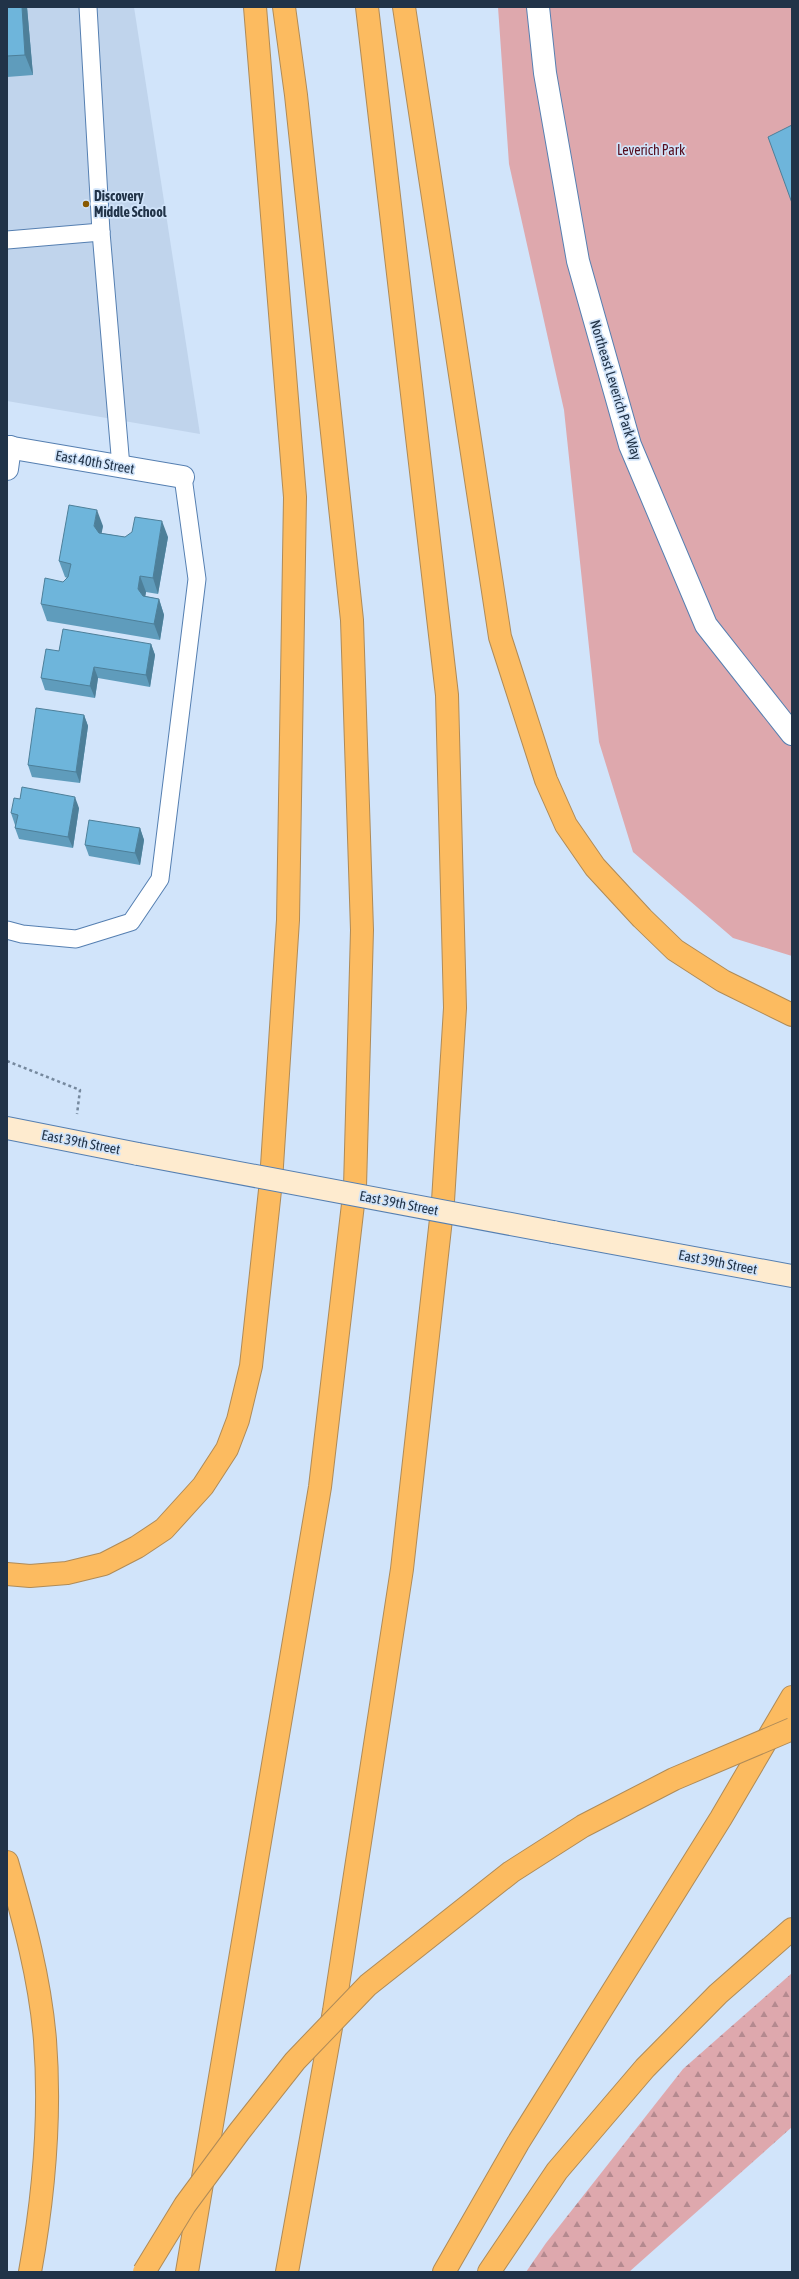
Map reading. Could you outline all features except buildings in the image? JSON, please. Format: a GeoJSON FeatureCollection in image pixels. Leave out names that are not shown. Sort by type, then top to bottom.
{"type":"FeatureCollection","features":[{"type":"Feature","properties":{"kind":"highway"},"geometry":{"type":"LineString","coordinates":[[7,1574],[30,1576],[67,1573],[104,1564],[137,1547],[164,1529],[203,1486],[227,1449],[238,1420],[251,1366],[271,1181],[288,920],[295,497],[255,7]]}},
{"type":"Feature","properties":{"kind":"highway"},"geometry":{"type":"LineString","coordinates":[[187,2272],[320,1488],[355,1187],[362,930],[352,620],[297,103],[284,7]]}},
{"type":"Feature","properties":{"kind":"highway"},"geometry":{"type":"LineString","coordinates":[[287,2272],[334,2011],[402,1569],[443,1201],[455,1008],[447,695],[367,7]]}},
{"type":"Feature","properties":{"kind":"highway"},"geometry":{"type":"LineString","coordinates":[[404,7],[500,637],[546,780],[566,825],[595,867],[642,918],[675,950],[723,981],[792,1015]]}},
{"type":"Feature","properties":{"kind":"highway"},"geometry":{"type":"LineString","coordinates":[[444,2272],[518,2143],[722,1818],[792,1697]]}},
{"type":"Feature","properties":{"kind":"highway"},"geometry":{"type":"LineString","coordinates":[[144,2272],[185,2205],[238,2132],[295,2062],[368,1985],[511,1872],[583,1826],[674,1779],[792,1729]]}},
{"type":"Feature","properties":{"kind":"highway"},"geometry":{"type":"LineString","coordinates":[[7,1862],[25,1926],[37,1983],[45,2040],[45,2164],[40,2213],[30,2272]]}},
{"type":"Feature","properties":{"kind":"highway"},"geometry":{"type":"LineString","coordinates":[[489,2272],[557,2171],[645,2068],[718,1994],[792,1929]]}},
{"type":"Feature","properties":{"kind":"main road","name":"East 39th Street"},"geometry":{"type":"LineString","coordinates":[[7,1128],[138,1154],[792,1276]]}},
{"type":"Feature","properties":{"kind":"street","name":"Northeast Leverich Park Way"},"geometry":{"type":"LineString","coordinates":[[538,7],[545,73],[578,261],[630,444],[706,625],[792,734]]}},
{"type":"Feature","properties":{"kind":"street","name":"East 40th Street"},"geometry":{"type":"LineString","coordinates":[[9,447],[183,478]]}},
{"type":"Feature","properties":{"kind":"street"},"geometry":{"type":"LineString","coordinates":[[7,469],[9,447]]}},
{"type":"Feature","properties":{"kind":"lane"},"geometry":{"type":"LineString","coordinates":[[88,7],[101,232],[121,466]]}},
{"type":"Feature","properties":{"kind":"lane"},"geometry":{"type":"LineString","coordinates":[[7,240],[101,232]]}},
{"type":"Feature","properties":{"kind":"lane"},"geometry":{"type":"LineString","coordinates":[[7,930],[22,934],[76,939],[131,922],[160,879],[197,579],[183,478]]}},
{"type":"Feature","properties":{"kind":"path"},"geometry":{"type":"LineString","coordinates":[[7,1061],[80,1090],[73,1141]]}},
{"type":"Feature","properties":{"kind":"shaded area","name":"Discovery Middle School"},"geometry":{"type":"Polygon","coordinates":[[[7,7],[134,7],[200,434],[7,401],[7,7]]]}},
{"type":"Feature","properties":{"kind":"green space","name":"Leverich Park"},"geometry":{"type":"Polygon","coordinates":[[[498,7],[792,7],[792,956],[733,938],[633,852],[599,742],[564,410],[509,164],[498,7]]]}},
{"type":"Feature","properties":{"kind":"green space"},"geometry":{"type":"Polygon","coordinates":[[[792,1973],[792,2127],[629,2272],[526,2272],[546,2243],[683,2069],[792,1973]]]}},
{"type":"Feature","properties":{"kind":"place","name":"Discovery Middle School"},"geometry":{"type":"Point","coordinates":[86,204]}}]}
